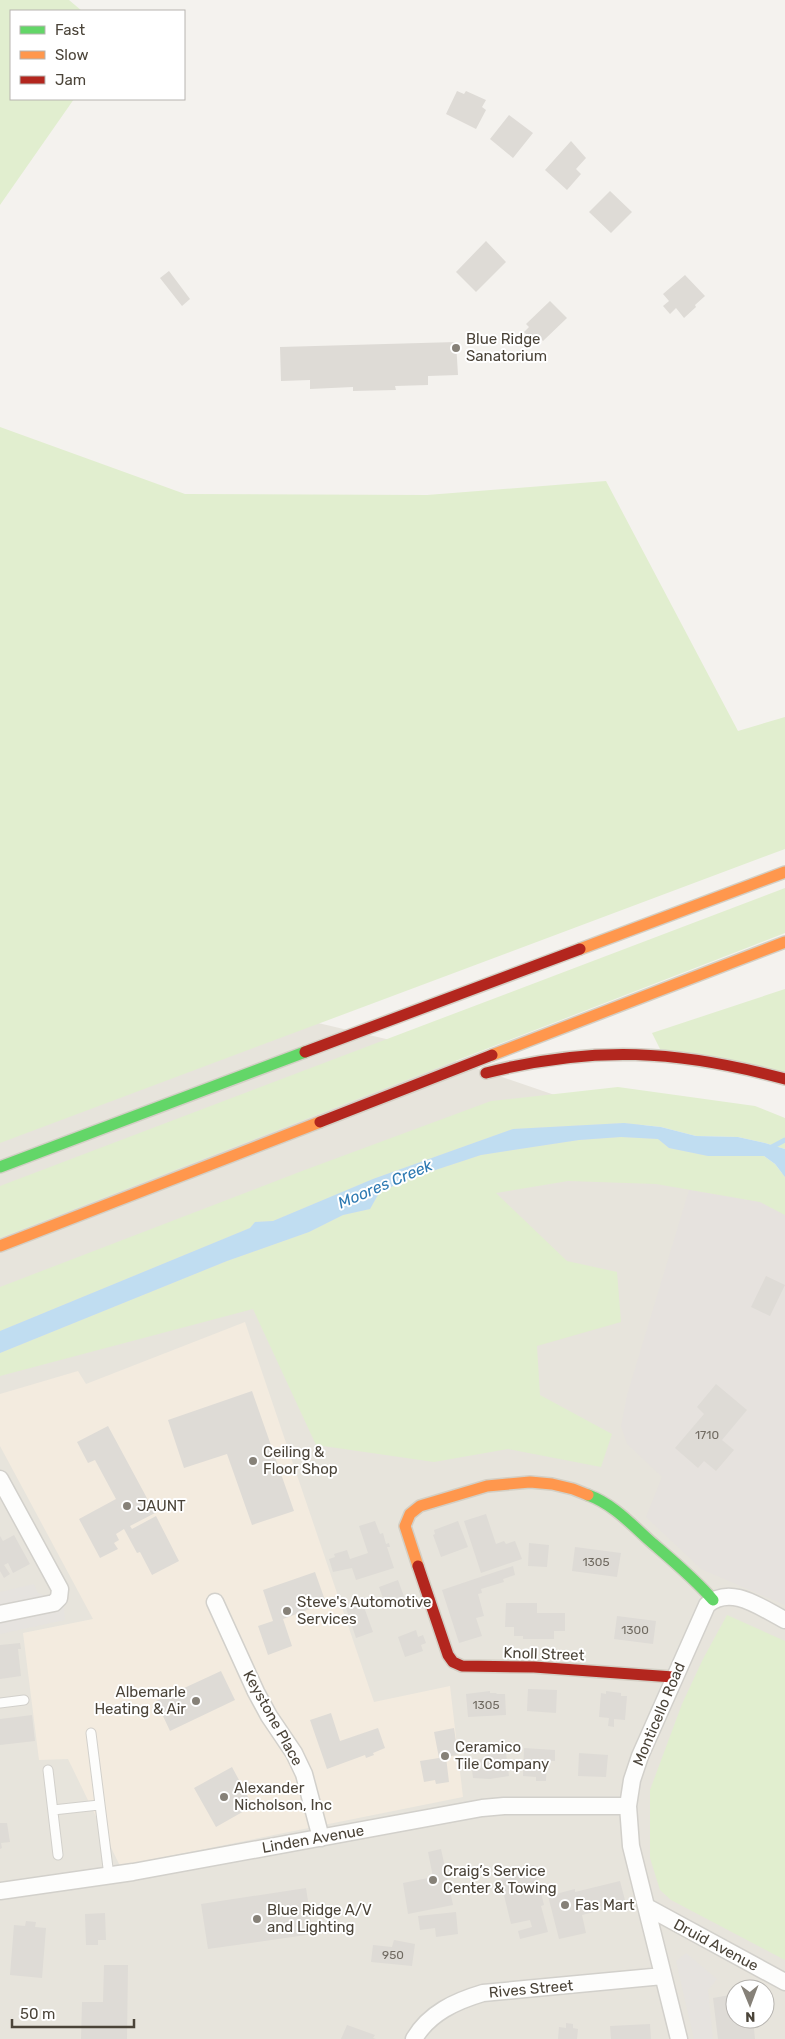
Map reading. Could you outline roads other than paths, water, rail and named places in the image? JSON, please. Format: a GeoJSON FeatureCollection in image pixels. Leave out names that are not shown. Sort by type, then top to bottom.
{"type":"FeatureCollection","features":[{"type":"Feature","properties":{"kind":"main road"},"geometry":{"type":"LineString","coordinates":[[0,1167],[785,872]]}},
{"type":"Feature","properties":{"kind":"main road"},"geometry":{"type":"LineString","coordinates":[[0,1246],[785,942]]}},
{"type":"Feature","properties":{"kind":"main road"},"geometry":{"type":"LineString","coordinates":[[478,1076],[516,1064],[548,1059],[579,1055],[632,1053],[666,1055],[724,1064],[785,1079]]}},
{"type":"Feature","properties":{"kind":"main road"},"geometry":{"type":"LineString","coordinates":[[235,1154],[416,1097]]}},
{"type":"Feature","properties":{"kind":"main road","name":"Knoll Street"},"geometry":{"type":"LineString","coordinates":[[673,1678],[534,1667],[462,1666],[454,1662],[448,1655],[438,1626],[405,1526],[406,1518],[411,1511],[460,1492],[498,1484],[524,1481],[572,1488],[612,1507],[697,1581],[713,1600]]}},
{"type":"Feature","properties":{"kind":"street"},"geometry":{"type":"LineString","coordinates":[[0,1480],[60,1590],[59,1598],[54,1603],[0,1614]]}},
{"type":"Feature","properties":{"kind":"street"},"geometry":{"type":"LineString","coordinates":[[713,1600],[725,1595],[736,1596],[785,1620]]}},
{"type":"Feature","properties":{"kind":"street","name":"Monticello Road"},"geometry":{"type":"LineString","coordinates":[[680,2039],[631,1846],[628,1806],[632,1780],[640,1756],[706,1605],[713,1600]]}},
{"type":"Feature","properties":{"kind":"street","name":"Keystone Place"},"geometry":{"type":"LineString","coordinates":[[215,1602],[256,1692],[269,1716],[294,1752],[304,1774],[321,1838]]}},
{"type":"Feature","properties":{"kind":"street","name":"Linden Avenue"},"geometry":{"type":"LineString","coordinates":[[0,1890],[109,1876],[482,1808],[504,1806],[628,1806]]}},
{"type":"Feature","properties":{"kind":"street","name":"Druid Avenue"},"geometry":{"type":"LineString","coordinates":[[647,1908],[785,1982]]}},
{"type":"Feature","properties":{"kind":"street","name":"Rives Street"},"geometry":{"type":"LineString","coordinates":[[414,2039],[427,2022],[442,2010],[460,2000],[483,1993],[663,1976]]}},
{"type":"Feature","properties":{"kind":"lane"},"geometry":{"type":"LineString","coordinates":[[0,1703],[24,1700]]}},
{"type":"Feature","properties":{"kind":"lane"},"geometry":{"type":"LineString","coordinates":[[91,1733],[109,1876]]}},
{"type":"Feature","properties":{"kind":"lane"},"geometry":{"type":"LineString","coordinates":[[48,1770],[58,1855]]}},
{"type":"Feature","properties":{"kind":"lane"},"geometry":{"type":"LineString","coordinates":[[53,1810],[99,1805]]}},
{"type":"Feature","properties":{"kind":"water","name":"Moores Creek"},"geometry":{"type":"Polygon","coordinates":[[[624,1123],[661,1127],[696,1136],[738,1137],[785,1149],[785,1177],[775,1164],[764,1156],[708,1156],[669,1148],[658,1139],[621,1137],[579,1140],[481,1155],[405,1180],[379,1193],[370,1209],[343,1215],[309,1232],[227,1261],[0,1353],[0,1331],[250,1228],[255,1222],[273,1221],[373,1179],[513,1129],[624,1123]]]}},
{"type":"Feature","properties":{"kind":"waterway"},"geometry":{"type":"LineString","coordinates":[[770,1148],[785,1140]]}},
{"type":"Feature","properties":{"kind":"place","name":"Blue Ridge Sanatorium"},"geometry":{"type":"Point","coordinates":[456,348]}},
{"type":"Feature","properties":{"kind":"place","name":"Ceiling & Floor Shop"},"geometry":{"type":"Point","coordinates":[253,1461]}},
{"type":"Feature","properties":{"kind":"place","name":"JAUNT"},"geometry":{"type":"Point","coordinates":[127,1506]}},
{"type":"Feature","properties":{"kind":"place","name":"Steve's Automotive Services"},"geometry":{"type":"Point","coordinates":[287,1611]}},
{"type":"Feature","properties":{"kind":"place","name":"Albemarle Heating & Air"},"geometry":{"type":"Point","coordinates":[196,1701]}},
{"type":"Feature","properties":{"kind":"place","name":"Ceramico Tile Company"},"geometry":{"type":"Point","coordinates":[445,1756]}},
{"type":"Feature","properties":{"kind":"place","name":"Alexander Nicholson, Inc"},"geometry":{"type":"Point","coordinates":[224,1797]}},
{"type":"Feature","properties":{"kind":"place","name":"Craig’s Service Center & Towing"},"geometry":{"type":"Point","coordinates":[433,1880]}},
{"type":"Feature","properties":{"kind":"place","name":"Fas Mart"},"geometry":{"type":"Point","coordinates":[565,1905]}},
{"type":"Feature","properties":{"kind":"place","name":"Blue Ridge A/V and Lighting"},"geometry":{"type":"Point","coordinates":[257,1919]}}]}
